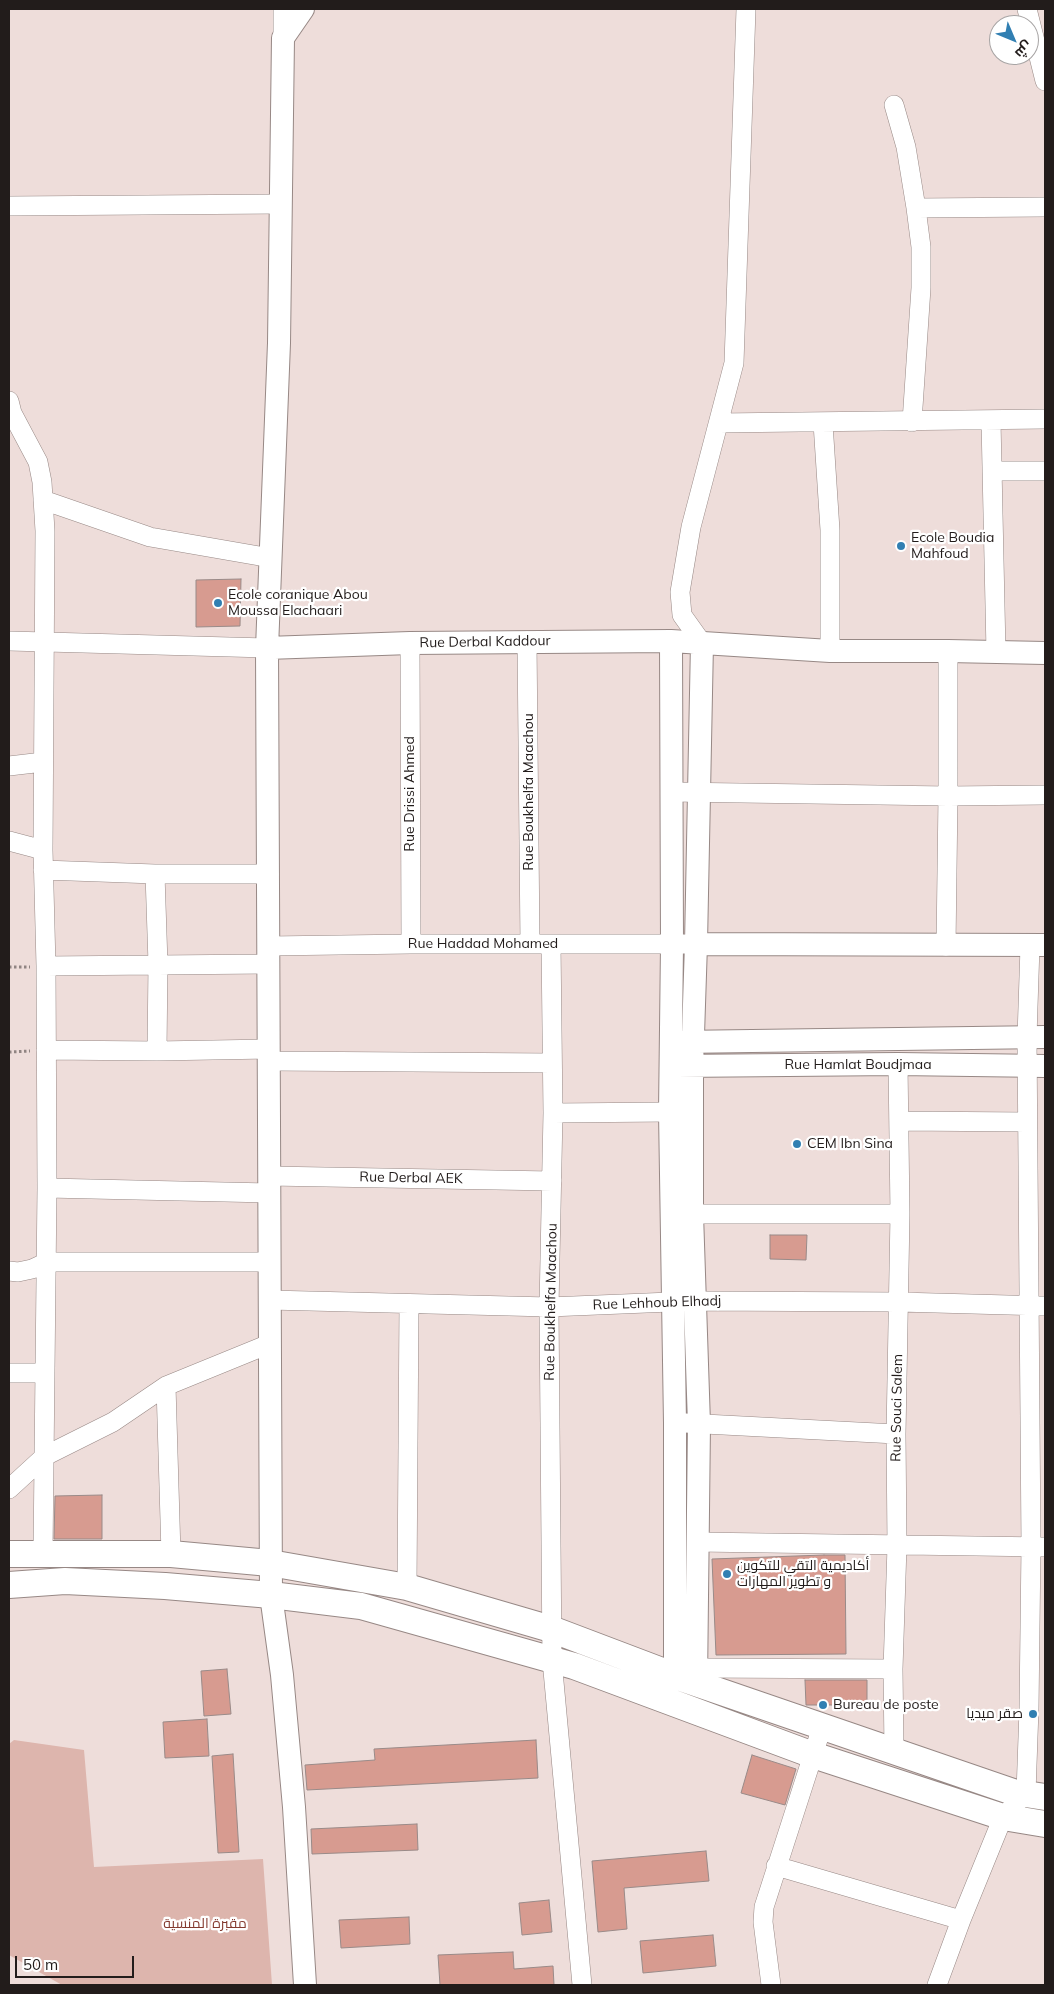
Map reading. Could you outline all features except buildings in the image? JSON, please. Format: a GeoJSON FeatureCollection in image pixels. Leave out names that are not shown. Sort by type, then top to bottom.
{"type":"FeatureCollection","features":[{"type":"Feature","properties":{"kind":"main road"},"geometry":{"type":"LineString","coordinates":[[9,1554],[171,1554],[270,1563],[407,1587],[551,1629],[689,1676],[822,1727],[894,1752],[1013,1792],[1035,1795]]}},
{"type":"Feature","properties":{"kind":"main road"},"geometry":{"type":"LineString","coordinates":[[9,1584],[65,1580],[271,1595],[360,1606],[574,1666],[813,1755],[1003,1817],[1045,1824]]}},
{"type":"Feature","properties":{"kind":"street"},"geometry":{"type":"LineString","coordinates":[[283,9],[279,343],[267,648],[270,1563],[271,1595],[282,1676],[293,1797],[306,1985]]}},
{"type":"Feature","properties":{"kind":"street"},"geometry":{"type":"LineString","coordinates":[[283,38],[303,9]]}},
{"type":"Feature","properties":{"kind":"street"},"geometry":{"type":"LineString","coordinates":[[682,1042],[672,945],[671,641],[682,615],[680,592],[691,527],[734,363],[746,9]]}},
{"type":"Feature","properties":{"kind":"street"},"geometry":{"type":"LineString","coordinates":[[1026,9],[1045,81]]}},
{"type":"Feature","properties":{"kind":"street"},"geometry":{"type":"LineString","coordinates":[[894,105],[906,147],[920,247],[921,288],[912,422]]}},
{"type":"Feature","properties":{"kind":"street"},"geometry":{"type":"LineString","coordinates":[[9,205],[281,204]]}},
{"type":"Feature","properties":{"kind":"street"},"geometry":{"type":"LineString","coordinates":[[916,208],[1045,207]]}},
{"type":"Feature","properties":{"kind":"street"},"geometry":{"type":"LineString","coordinates":[[10,409],[38,462],[43,500],[43,870],[46,966],[47,1188],[43,1553]]}},
{"type":"Feature","properties":{"kind":"street"},"geometry":{"type":"LineString","coordinates":[[719,423],[1045,419]]}},
{"type":"Feature","properties":{"kind":"street"},"geometry":{"type":"LineString","coordinates":[[991,421],[996,652]]}},
{"type":"Feature","properties":{"kind":"street"},"geometry":{"type":"LineString","coordinates":[[823,423],[830,530],[830,651]]}},
{"type":"Feature","properties":{"kind":"street"},"geometry":{"type":"LineString","coordinates":[[992,470],[1045,471]]}},
{"type":"Feature","properties":{"kind":"street"},"geometry":{"type":"LineString","coordinates":[[43,500],[150,537],[270,558]]}},
{"type":"Feature","properties":{"kind":"street"},"geometry":{"type":"LineString","coordinates":[[682,615],[702,643],[696,944],[682,1042],[681,1066],[692,1214],[699,1424],[697,1542],[689,1676]]}},
{"type":"Feature","properties":{"kind":"street"},"geometry":{"type":"LineString","coordinates":[[9,641],[267,648]]}},
{"type":"Feature","properties":{"kind":"street","name":"Rue Boukhelfa Maachou"},"geometry":{"type":"LineString","coordinates":[[528,641],[530,944]]}},
{"type":"Feature","properties":{"kind":"street","name":"Rue Derbal Kaddour"},"geometry":{"type":"LineString","coordinates":[[267,648],[410,643],[671,641],[830,651],[1045,653]]}},
{"type":"Feature","properties":{"kind":"street","name":"Rue Drissi Ahmed"},"geometry":{"type":"LineString","coordinates":[[410,643],[410,944]]}},
{"type":"Feature","properties":{"kind":"street"},"geometry":{"type":"LineString","coordinates":[[946,946],[948,651]]}},
{"type":"Feature","properties":{"kind":"street"},"geometry":{"type":"LineString","coordinates":[[9,766],[44,762]]}},
{"type":"Feature","properties":{"kind":"street"},"geometry":{"type":"LineString","coordinates":[[672,792],[948,796],[1045,795]]}},
{"type":"Feature","properties":{"kind":"street"},"geometry":{"type":"LineString","coordinates":[[9,841],[43,850]]}},
{"type":"Feature","properties":{"kind":"street"},"geometry":{"type":"LineString","coordinates":[[43,870],[155,874],[269,874]]}},
{"type":"Feature","properties":{"kind":"street"},"geometry":{"type":"LineString","coordinates":[[155,874],[158,964],[157,1051]]}},
{"type":"Feature","properties":{"kind":"street","name":"Rue Haddad Mohamed"},"geometry":{"type":"LineString","coordinates":[[46,966],[158,964],[410,944],[696,944]]}},
{"type":"Feature","properties":{"kind":"street","name":"Rue Boukhelfa Maachou"},"geometry":{"type":"LineString","coordinates":[[551,944],[554,1113],[549,1307],[551,1629],[552,1660],[582,1985]]}},
{"type":"Feature","properties":{"kind":"street"},"geometry":{"type":"LineString","coordinates":[[696,944],[1038,945],[1036,1066],[1028,1122],[1037,1306],[1038,1547],[1035,1795],[1003,1817],[937,1985]]}},
{"type":"Feature","properties":{"kind":"street","name":"Rue Hamlat Boudjmaa"},"geometry":{"type":"LineString","coordinates":[[682,1042],[1036,1037]]}},
{"type":"Feature","properties":{"kind":"street"},"geometry":{"type":"LineString","coordinates":[[46,1050],[157,1051],[552,1063]]}},
{"type":"Feature","properties":{"kind":"street","name":"Rue Hamlat Boudjmaa"},"geometry":{"type":"LineString","coordinates":[[681,1066],[898,1064],[1036,1066]]}},
{"type":"Feature","properties":{"kind":"street","name":"Rue Souci Salem"},"geometry":{"type":"LineString","coordinates":[[894,1752],[893,1669],[897,1546],[896,1434],[900,1214],[898,1064]]}},
{"type":"Feature","properties":{"kind":"street"},"geometry":{"type":"LineString","coordinates":[[681,1066],[670,1112],[672,1302],[675,1423],[689,1676]]}},
{"type":"Feature","properties":{"kind":"street"},"geometry":{"type":"LineString","coordinates":[[554,1113],[670,1112]]}},
{"type":"Feature","properties":{"kind":"street"},"geometry":{"type":"LineString","coordinates":[[900,1121],[1028,1122]]}},
{"type":"Feature","properties":{"kind":"street","name":"Rue Derbal AEK"},"geometry":{"type":"LineString","coordinates":[[47,1188],[552,1180]]}},
{"type":"Feature","properties":{"kind":"street"},"geometry":{"type":"LineString","coordinates":[[692,1214],[900,1214]]}},
{"type":"Feature","properties":{"kind":"street"},"geometry":{"type":"LineString","coordinates":[[9,1271],[18,1272],[32,1269],[47,1262],[269,1262]]}},
{"type":"Feature","properties":{"kind":"street","name":"Rue Lehhoub Elhadj"},"geometry":{"type":"LineString","coordinates":[[268,1300],[549,1307],[695,1301],[899,1302],[1037,1306]]}},
{"type":"Feature","properties":{"kind":"street"},"geometry":{"type":"LineString","coordinates":[[407,1587],[409,1304]]}},
{"type":"Feature","properties":{"kind":"street"},"geometry":{"type":"LineString","coordinates":[[9,1489],[45,1456],[113,1422],[166,1386],[269,1344]]}},
{"type":"Feature","properties":{"kind":"street"},"geometry":{"type":"LineString","coordinates":[[9,1372],[45,1373]]}},
{"type":"Feature","properties":{"kind":"street"},"geometry":{"type":"LineString","coordinates":[[166,1386],[171,1554]]}},
{"type":"Feature","properties":{"kind":"street"},"geometry":{"type":"LineString","coordinates":[[675,1423],[896,1434]]}},
{"type":"Feature","properties":{"kind":"street"},"geometry":{"type":"LineString","coordinates":[[697,1542],[1038,1547]]}},
{"type":"Feature","properties":{"kind":"street"},"geometry":{"type":"LineString","coordinates":[[689,1676],[893,1669]]}},
{"type":"Feature","properties":{"kind":"street"},"geometry":{"type":"LineString","coordinates":[[775,1984],[763,1922],[764,1908],[822,1727]]}},
{"type":"Feature","properties":{"kind":"street"},"geometry":{"type":"LineString","coordinates":[[776,1866],[961,1920]]}},
{"type":"Feature","properties":{"kind":"path"},"geometry":{"type":"LineString","coordinates":[[9,1052],[46,1050]]}},
{"type":"Feature","properties":{"kind":"green space","name":"مقبرة المنسية"},"geometry":{"type":"Polygon","coordinates":[[[14,1740],[84,1750],[94,1867],[263,1859],[272,1985],[62,1985],[9,1955],[9,1744],[14,1740]]]}},
{"type":"Feature","properties":{"kind":"place","name":"Ecole Boudia Mahfoud"},"geometry":{"type":"Point","coordinates":[901,546]}},
{"type":"Feature","properties":{"kind":"place","name":"Ecole coranique Abou Moussa Elachaari"},"geometry":{"type":"Point","coordinates":[218,603]}},
{"type":"Feature","properties":{"kind":"place","name":"CEM Ibn Sina"},"geometry":{"type":"Point","coordinates":[797,1144]}},
{"type":"Feature","properties":{"kind":"place","name":"أكاديمية التقي للتكوين و تطوير المهارات"},"geometry":{"type":"Point","coordinates":[727,1574]}},
{"type":"Feature","properties":{"kind":"place","name":"Bureau de poste"},"geometry":{"type":"Point","coordinates":[823,1705]}},
{"type":"Feature","properties":{"kind":"place","name":"صقر ميديا"},"geometry":{"type":"Point","coordinates":[1033,1714]}}]}
